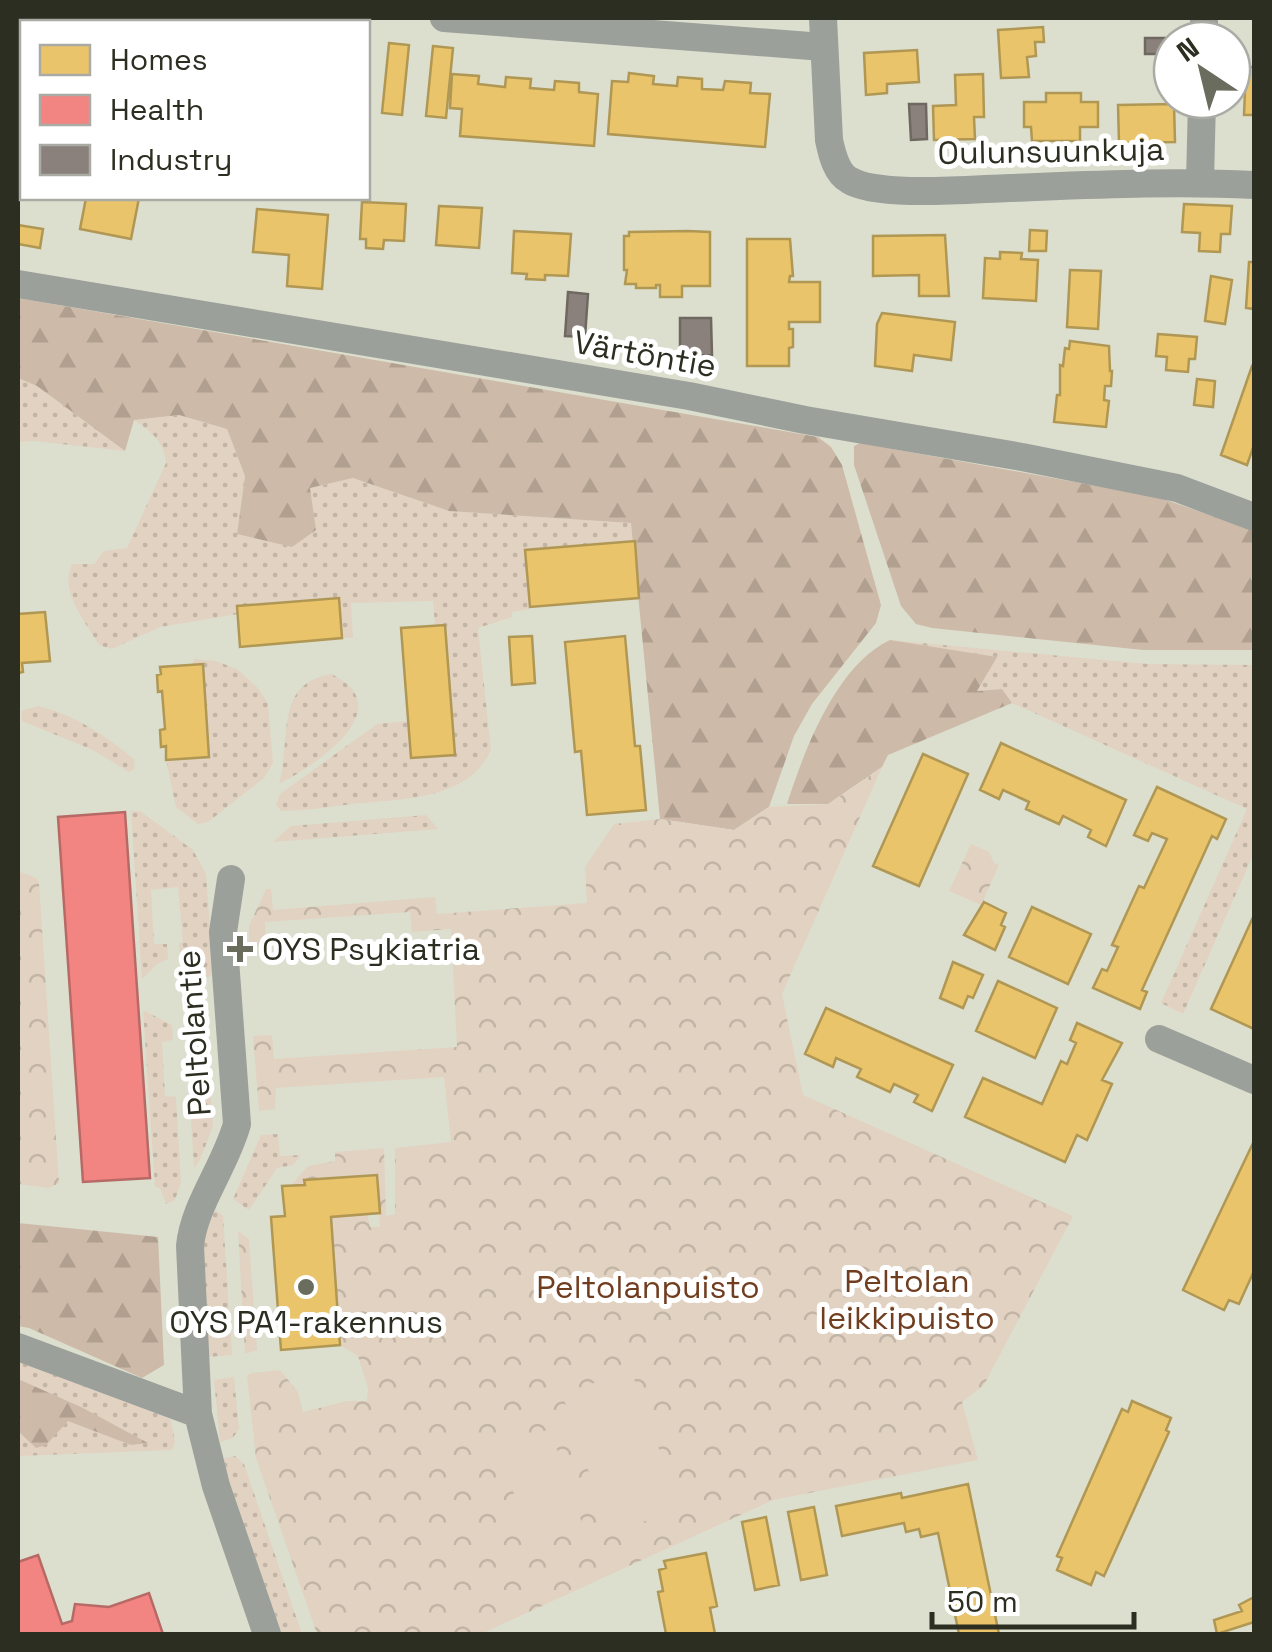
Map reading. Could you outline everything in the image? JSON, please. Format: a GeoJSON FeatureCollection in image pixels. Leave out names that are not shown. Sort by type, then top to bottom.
{"type":"FeatureCollection","features":[{"type":"Feature","properties":{"kind":"street"},"geometry":{"type":"LineString","coordinates":[[444,18],[824,47],[822,18]]}},
{"type":"Feature","properties":{"kind":"street","name":"Oulunsuunkuja"},"geometry":{"type":"LineString","coordinates":[[824,47],[829,140],[833,158],[850,181],[876,188],[942,190],[1200,182],[1254,185]]}},
{"type":"Feature","properties":{"kind":"street"},"geometry":{"type":"LineString","coordinates":[[1200,182],[1202,120]]}},
{"type":"Feature","properties":{"kind":"street","name":"Värtöntie"},"geometry":{"type":"LineString","coordinates":[[18,284],[689,396],[1022,457],[1177,488],[1254,517]]}},
{"type":"Feature","properties":{"kind":"street","name":"Peltolantie"},"geometry":{"type":"LineString","coordinates":[[231,879],[223,932],[237,1124],[229,1154],[192,1224],[198,1414],[216,1486],[268,1634]]}},
{"type":"Feature","properties":{"kind":"street"},"geometry":{"type":"LineString","coordinates":[[1159,1039],[1254,1080]]}},
{"type":"Feature","properties":{"kind":"street"},"geometry":{"type":"LineString","coordinates":[[18,1347],[198,1414]]}},
{"type":"Feature","properties":{"kind":"green space"},"geometry":{"type":"Polygon","coordinates":[[[18,298],[818,437],[831,447],[842,465],[881,605],[876,623],[812,704],[794,736],[769,807],[734,830],[660,819],[631,523],[449,511],[353,478],[310,488],[316,530],[292,547],[237,534],[245,476],[227,429],[179,415],[134,420],[125,451],[37,386],[18,378],[18,298]]]}},
{"type":"Feature","properties":{"kind":"green space"},"geometry":{"type":"Polygon","coordinates":[[[18,378],[37,386],[125,451],[18,442],[18,378]]]}},
{"type":"Feature","properties":{"kind":"green space"},"geometry":{"type":"Polygon","coordinates":[[[179,415],[227,429],[245,476],[237,534],[293,547],[310,488],[353,478],[449,511],[631,523],[635,541],[525,550],[530,609],[512,612],[512,617],[478,628],[491,750],[466,779],[411,798],[281,811],[276,805],[280,794],[377,724],[408,721],[411,758],[455,755],[446,626],[435,626],[433,601],[351,603],[353,638],[342,638],[338,598],[238,606],[238,614],[160,627],[112,649],[99,645],[71,596],[72,564],[94,564],[104,551],[127,548],[166,463],[159,443],[134,420],[179,415]]]}},
{"type":"Feature","properties":{"kind":"green space"},"geometry":{"type":"Polygon","coordinates":[[[860,443],[1157,497],[1254,530],[1254,650],[1143,650],[916,624],[901,606],[854,465],[854,446],[860,443]]]}},
{"type":"Feature","properties":{"kind":"green space"},"geometry":{"type":"Polygon","coordinates":[[[890,640],[1148,664],[1254,665],[1254,853],[1183,1014],[1161,1003],[1247,809],[1012,703],[1002,689],[977,691],[996,657],[890,640]]]}},
{"type":"Feature","properties":{"kind":"green space"},"geometry":{"type":"Polygon","coordinates":[[[890,640],[997,657],[977,691],[1002,689],[1012,703],[888,755],[882,767],[828,804],[787,804],[813,735],[838,689],[871,652],[890,640]]]}},
{"type":"Feature","properties":{"kind":"green space"},"geometry":{"type":"Polygon","coordinates":[[[194,659],[216,661],[237,669],[257,687],[268,703],[273,763],[264,778],[208,822],[198,824],[176,807],[166,760],[209,756],[203,664],[192,664],[194,659]]]}},
{"type":"Feature","properties":{"kind":"green space"},"geometry":{"type":"Polygon","coordinates":[[[331,674],[351,688],[358,703],[355,719],[330,750],[279,784],[292,702],[300,689],[331,674]]]}},
{"type":"Feature","properties":{"kind":"green space"},"geometry":{"type":"Polygon","coordinates":[[[38,706],[100,734],[134,759],[135,769],[129,772],[93,750],[22,721],[21,711],[38,706]]]}},
{"type":"Feature","properties":{"kind":"green space","name":"Peltolanpuisto"},"geometry":{"type":"Polygon","coordinates":[[[882,767],[782,994],[803,1095],[1073,1216],[984,1385],[962,1402],[978,1460],[773,1500],[481,1634],[317,1634],[256,1458],[247,1376],[280,1370],[298,1392],[303,1412],[347,1401],[367,1401],[368,1388],[358,1356],[340,1345],[331,1217],[367,1214],[370,1227],[380,1227],[377,1175],[305,1180],[305,1185],[291,1185],[308,1166],[335,1161],[335,1152],[384,1148],[386,1216],[395,1214],[395,1148],[451,1142],[444,1077],[276,1088],[275,1109],[259,1111],[253,1036],[272,1035],[274,1059],[457,1047],[451,929],[412,932],[410,912],[265,922],[266,944],[249,946],[249,926],[266,889],[271,889],[273,910],[435,897],[437,914],[587,903],[585,867],[614,824],[660,819],[734,830],[769,807],[829,804],[882,767]]]}},
{"type":"Feature","properties":{"kind":"green space"},"geometry":{"type":"Polygon","coordinates":[[[131,811],[140,811],[193,850],[206,874],[213,973],[208,978],[190,961],[180,959],[179,943],[183,942],[178,887],[151,890],[154,944],[167,944],[168,959],[142,979],[131,811]]]}},
{"type":"Feature","properties":{"kind":"green space"},"geometry":{"type":"Polygon","coordinates":[[[426,815],[438,829],[273,842],[291,826],[426,815]]]}},
{"type":"Feature","properties":{"kind":"green space"},"geometry":{"type":"Polygon","coordinates":[[[971,844],[989,852],[999,865],[981,905],[949,891],[971,844]]]}},
{"type":"Feature","properties":{"kind":"green space"},"geometry":{"type":"Polygon","coordinates":[[[18,871],[39,883],[59,1183],[49,1188],[18,1184],[18,871]]]}},
{"type":"Feature","properties":{"kind":"green space"},"geometry":{"type":"Polygon","coordinates":[[[204,1008],[213,1126],[194,1168],[185,1024],[204,1008]]]}},
{"type":"Feature","properties":{"kind":"green space"},"geometry":{"type":"Polygon","coordinates":[[[143,1010],[172,1025],[173,1040],[162,1042],[165,1096],[176,1097],[181,1182],[175,1200],[166,1204],[160,1188],[155,1187],[143,1010]]]}},
{"type":"Feature","properties":{"kind":"green space"},"geometry":{"type":"Polygon","coordinates":[[[278,1134],[280,1156],[301,1155],[293,1165],[277,1168],[249,1210],[233,1199],[261,1135],[278,1134]]]}},
{"type":"Feature","properties":{"kind":"green space"},"geometry":{"type":"Polygon","coordinates":[[[213,1208],[223,1216],[232,1355],[209,1357],[201,1246],[213,1208]]]}},
{"type":"Feature","properties":{"kind":"green space"},"geometry":{"type":"Polygon","coordinates":[[[18,1223],[158,1237],[164,1365],[142,1378],[18,1326],[18,1223]]]}},
{"type":"Feature","properties":{"kind":"green space"},"geometry":{"type":"Polygon","coordinates":[[[238,1231],[249,1239],[257,1350],[245,1354],[238,1231]]]}},
{"type":"Feature","properties":{"kind":"green space"},"geometry":{"type":"Polygon","coordinates":[[[18,1361],[171,1420],[175,1443],[172,1450],[18,1456],[18,1361]]]}},
{"type":"Feature","properties":{"kind":"green space"},"geometry":{"type":"Polygon","coordinates":[[[631,1370],[680,1509],[610,1533],[562,1394],[631,1370]]]}},
{"type":"Feature","properties":{"kind":"green space"},"geometry":{"type":"Polygon","coordinates":[[[234,1377],[239,1429],[233,1438],[220,1442],[214,1380],[234,1377]]]}},
{"type":"Feature","properties":{"kind":"green space"},"geometry":{"type":"Polygon","coordinates":[[[18,1379],[148,1443],[131,1445],[68,1421],[46,1445],[36,1448],[18,1431],[18,1379]]]}},
{"type":"Feature","properties":{"kind":"green space"},"geometry":{"type":"Polygon","coordinates":[[[550,1429],[582,1523],[530,1541],[498,1447],[550,1429]]]}},
{"type":"Feature","properties":{"kind":"green space"},"geometry":{"type":"Polygon","coordinates":[[[235,1456],[244,1464],[302,1634],[282,1634],[228,1482],[222,1459],[235,1456]]]}},
{"type":"Feature","properties":{"kind":"building: Homes"},"geometry":{"type":"Polygon","coordinates":[[[1043,27],[1044,42],[1035,42],[1036,56],[1027,57],[1029,77],[1001,78],[998,30],[1043,27]]]}},
{"type":"Feature","properties":{"kind":"building: Homes"},"geometry":{"type":"Polygon","coordinates":[[[389,43],[409,45],[402,115],[382,113],[389,43]]]}},
{"type":"Feature","properties":{"kind":"building: Homes"},"geometry":{"type":"Polygon","coordinates":[[[433,46],[453,48],[446,118],[426,116],[433,46]]]}},
{"type":"Feature","properties":{"kind":"building: Homes"},"geometry":{"type":"Polygon","coordinates":[[[917,50],[919,82],[887,84],[887,93],[866,95],[864,53],[917,50]]]}},
{"type":"Feature","properties":{"kind":"building: Homes"},"geometry":{"type":"Polygon","coordinates":[[[1252,67],[1254,67],[1252,115],[1252,67]]]}},
{"type":"Feature","properties":{"kind":"building: Homes"},"geometry":{"type":"Polygon","coordinates":[[[629,73],[654,76],[653,84],[677,86],[678,77],[702,79],[702,89],[723,90],[725,81],[751,83],[750,93],[770,94],[765,147],[608,134],[612,81],[628,82],[629,73]]]}},
{"type":"Feature","properties":{"kind":"building: Homes"},"geometry":{"type":"Polygon","coordinates":[[[452,74],[479,76],[478,84],[505,87],[506,77],[531,79],[530,88],[554,90],[555,81],[579,83],[579,92],[598,94],[594,146],[460,136],[462,109],[450,108],[452,74]]]}},
{"type":"Feature","properties":{"kind":"building: Homes"},"geometry":{"type":"Polygon","coordinates":[[[983,74],[984,117],[974,117],[975,139],[934,140],[933,106],[956,105],[955,75],[983,74]]]}},
{"type":"Feature","properties":{"kind":"building: Homes"},"geometry":{"type":"Polygon","coordinates":[[[1046,93],[1081,93],[1081,102],[1098,102],[1098,127],[1080,127],[1080,141],[1032,141],[1031,127],[1024,127],[1024,102],[1046,102],[1046,93]]]}},
{"type":"Feature","properties":{"kind":"building: Homes"},"geometry":{"type":"Polygon","coordinates":[[[1152,104],[1152,120],[1174,120],[1175,142],[1119,143],[1118,105],[1152,104]]]}},
{"type":"Feature","properties":{"kind":"building: Homes"},"geometry":{"type":"Polygon","coordinates":[[[86,200],[139,200],[131,239],[80,229],[86,200]]]}},
{"type":"Feature","properties":{"kind":"building: Homes"},"geometry":{"type":"Polygon","coordinates":[[[362,202],[406,204],[404,241],[384,240],[383,249],[366,248],[366,239],[360,239],[362,202]]]}},
{"type":"Feature","properties":{"kind":"building: Homes"},"geometry":{"type":"Polygon","coordinates":[[[1184,204],[1232,206],[1230,234],[1221,234],[1220,252],[1199,251],[1200,233],[1182,232],[1184,204]]]}},
{"type":"Feature","properties":{"kind":"building: Homes"},"geometry":{"type":"Polygon","coordinates":[[[439,206],[482,208],[479,248],[436,245],[439,206]]]}},
{"type":"Feature","properties":{"kind":"building: Homes"},"geometry":{"type":"Polygon","coordinates":[[[257,209],[328,215],[322,289],[287,286],[289,255],[253,252],[257,209]]]}},
{"type":"Feature","properties":{"kind":"building: Homes"},"geometry":{"type":"Polygon","coordinates":[[[18,225],[43,229],[40,248],[18,244],[18,225]]]}},
{"type":"Feature","properties":{"kind":"building: Homes"},"geometry":{"type":"Polygon","coordinates":[[[1030,230],[1047,231],[1046,251],[1029,251],[1030,230]]]}},
{"type":"Feature","properties":{"kind":"building: Homes"},"geometry":{"type":"Polygon","coordinates":[[[514,231],[571,234],[568,276],[526,279],[527,274],[512,273],[514,231]]]}},
{"type":"Feature","properties":{"kind":"building: Homes"},"geometry":{"type":"Polygon","coordinates":[[[629,232],[710,232],[710,286],[682,286],[682,297],[660,297],[660,285],[636,288],[636,284],[625,284],[624,236],[629,236],[629,232]]]}},
{"type":"Feature","properties":{"kind":"building: Homes"},"geometry":{"type":"Polygon","coordinates":[[[945,235],[949,296],[919,296],[919,275],[873,276],[873,236],[945,235]]]}},
{"type":"Feature","properties":{"kind":"building: Homes"},"geometry":{"type":"Polygon","coordinates":[[[747,239],[790,239],[793,276],[789,282],[820,282],[820,322],[789,322],[793,347],[789,348],[789,366],[747,366],[747,239]]]}},
{"type":"Feature","properties":{"kind":"building: Homes"},"geometry":{"type":"Polygon","coordinates":[[[1000,252],[1022,253],[1021,259],[1038,260],[1036,301],[983,298],[985,258],[1000,259],[1000,252]]]}},
{"type":"Feature","properties":{"kind":"building: Homes"},"geometry":{"type":"Polygon","coordinates":[[[1249,262],[1254,262],[1254,309],[1246,308],[1249,262]]]}},
{"type":"Feature","properties":{"kind":"building: Homes"},"geometry":{"type":"Polygon","coordinates":[[[1070,270],[1101,271],[1098,329],[1067,327],[1070,270]]]}},
{"type":"Feature","properties":{"kind":"building: Homes"},"geometry":{"type":"Polygon","coordinates":[[[1211,276],[1232,280],[1225,324],[1205,321],[1211,276]]]}},
{"type":"Feature","properties":{"kind":"building: Homes"},"geometry":{"type":"Polygon","coordinates":[[[882,313],[955,322],[951,360],[914,355],[912,371],[875,366],[877,324],[882,313]]]}},
{"type":"Feature","properties":{"kind":"building: Homes"},"geometry":{"type":"Polygon","coordinates":[[[1158,334],[1197,337],[1195,359],[1189,359],[1188,372],[1166,370],[1167,357],[1156,356],[1158,334]]]}},
{"type":"Feature","properties":{"kind":"building: Homes"},"geometry":{"type":"Polygon","coordinates":[[[1070,341],[1109,346],[1112,371],[1111,386],[1105,386],[1104,400],[1109,401],[1106,427],[1054,422],[1060,395],[1060,365],[1063,366],[1070,341]]]}},
{"type":"Feature","properties":{"kind":"building: Homes"},"geometry":{"type":"Polygon","coordinates":[[[1252,366],[1254,445],[1247,465],[1221,455],[1252,366]]]}},
{"type":"Feature","properties":{"kind":"building: Homes"},"geometry":{"type":"Polygon","coordinates":[[[1197,379],[1215,381],[1213,407],[1194,405],[1197,379]]]}},
{"type":"Feature","properties":{"kind":"building: Homes"},"geometry":{"type":"Polygon","coordinates":[[[635,541],[639,598],[530,607],[525,550],[635,541]]]}},
{"type":"Feature","properties":{"kind":"building: Homes"},"geometry":{"type":"Polygon","coordinates":[[[339,598],[342,638],[240,647],[237,606],[339,598]]]}},
{"type":"Feature","properties":{"kind":"building: Homes"},"geometry":{"type":"Polygon","coordinates":[[[45,612],[50,661],[22,663],[23,672],[18,673],[18,614],[45,612]]]}},
{"type":"Feature","properties":{"kind":"building: Homes"},"geometry":{"type":"Polygon","coordinates":[[[445,625],[455,755],[411,758],[401,628],[445,625]]]}},
{"type":"Feature","properties":{"kind":"building: Homes"},"geometry":{"type":"Polygon","coordinates":[[[532,636],[535,683],[512,685],[509,637],[532,636]]]}},
{"type":"Feature","properties":{"kind":"building: Homes"},"geometry":{"type":"Polygon","coordinates":[[[625,636],[635,746],[640,746],[646,810],[587,815],[581,751],[575,752],[565,642],[625,636]]]}},
{"type":"Feature","properties":{"kind":"building: Homes"},"geometry":{"type":"Polygon","coordinates":[[[203,664],[209,757],[166,760],[166,746],[161,747],[160,730],[165,729],[162,691],[158,692],[160,667],[203,664]]]}},
{"type":"Feature","properties":{"kind":"building: Homes"},"geometry":{"type":"Polygon","coordinates":[[[1001,743],[1126,800],[1106,846],[1088,837],[1091,830],[1063,816],[1059,824],[1026,809],[1029,802],[1003,790],[999,799],[980,790],[1001,743]]]}},
{"type":"Feature","properties":{"kind":"building: Homes"},"geometry":{"type":"Polygon","coordinates":[[[923,754],[968,774],[919,886],[873,866],[923,754]]]}},
{"type":"Feature","properties":{"kind":"building: Homes"},"geometry":{"type":"Polygon","coordinates":[[[1157,787],[1226,819],[1217,839],[1212,836],[1142,990],[1147,992],[1140,1009],[1093,988],[1102,969],[1107,971],[1118,947],[1112,945],[1139,886],[1144,888],[1167,839],[1152,833],[1148,841],[1134,835],[1157,787]]]}},
{"type":"Feature","properties":{"kind":"building: Homes"},"geometry":{"type":"Polygon","coordinates":[[[984,902],[1006,913],[1001,925],[1005,927],[995,950],[964,935],[984,902]]]}},
{"type":"Feature","properties":{"kind":"building: Homes"},"geometry":{"type":"Polygon","coordinates":[[[1032,907],[1091,934],[1068,984],[1009,957],[1032,907]]]}},
{"type":"Feature","properties":{"kind":"building: Homes"},"geometry":{"type":"Polygon","coordinates":[[[1254,915],[1254,1029],[1211,1009],[1254,915]]]}},
{"type":"Feature","properties":{"kind":"building: Homes"},"geometry":{"type":"Polygon","coordinates":[[[953,962],[983,975],[973,998],[968,996],[963,1008],[940,998],[953,962]]]}},
{"type":"Feature","properties":{"kind":"building: Homes"},"geometry":{"type":"Polygon","coordinates":[[[998,981],[1057,1008],[1035,1058],[976,1031],[998,981]]]}},
{"type":"Feature","properties":{"kind":"building: Homes"},"geometry":{"type":"Polygon","coordinates":[[[826,1008],[953,1065],[932,1111],[914,1102],[918,1095],[894,1084],[890,1092],[857,1077],[861,1069],[836,1058],[833,1067],[805,1054],[826,1008]]]}},
{"type":"Feature","properties":{"kind":"building: Homes"},"geometry":{"type":"Polygon","coordinates":[[[1077,1023],[1122,1043],[1102,1080],[1112,1084],[1087,1140],[1077,1135],[1065,1162],[965,1117],[983,1078],[1042,1104],[1061,1061],[1067,1064],[1076,1043],[1070,1040],[1077,1023]]]}},
{"type":"Feature","properties":{"kind":"building: Homes"},"geometry":{"type":"Polygon","coordinates":[[[1254,1141],[1254,1271],[1239,1304],[1229,1300],[1224,1310],[1183,1290],[1254,1141]]]}},
{"type":"Feature","properties":{"kind":"building: Homes","name":"OYS PA1-rakennus"},"geometry":{"type":"Polygon","coordinates":[[[377,1175],[380,1213],[331,1217],[340,1345],[281,1350],[271,1217],[285,1216],[282,1186],[305,1185],[304,1180],[377,1175]]]}},
{"type":"Feature","properties":{"kind":"building: Homes"},"geometry":{"type":"Polygon","coordinates":[[[1132,1401],[1171,1418],[1166,1430],[1169,1432],[1104,1576],[1096,1572],[1091,1585],[1057,1570],[1062,1558],[1057,1556],[1122,1409],[1128,1412],[1132,1401]]]}},
{"type":"Feature","properties":{"kind":"building: Homes"},"geometry":{"type":"Polygon","coordinates":[[[968,1484],[999,1634],[959,1634],[938,1533],[921,1537],[919,1529],[906,1532],[904,1523],[842,1536],[836,1506],[968,1484]]]}},
{"type":"Feature","properties":{"kind":"building: Homes"},"geometry":{"type":"Polygon","coordinates":[[[814,1507],[827,1575],[801,1580],[788,1512],[814,1507]]]}},
{"type":"Feature","properties":{"kind":"building: Homes"},"geometry":{"type":"Polygon","coordinates":[[[766,1517],[779,1585],[755,1590],[742,1522],[766,1517]]]}},
{"type":"Feature","properties":{"kind":"building: Homes"},"geometry":{"type":"Polygon","coordinates":[[[706,1553],[717,1606],[710,1608],[715,1634],[666,1634],[658,1592],[663,1591],[659,1570],[666,1568],[664,1561],[706,1553]]]}},
{"type":"Feature","properties":{"kind":"building: Homes"},"geometry":{"type":"Polygon","coordinates":[[[1254,1597],[1254,1622],[1217,1634],[1214,1620],[1242,1611],[1239,1605],[1254,1597]]]}},
{"type":"Feature","properties":{"kind":"building: Health"},"geometry":{"type":"Polygon","coordinates":[[[125,812],[150,1178],[83,1182],[58,817],[125,812]]]}},
{"type":"Feature","properties":{"kind":"building: Health"},"geometry":{"type":"Polygon","coordinates":[[[38,1555],[62,1624],[72,1621],[75,1604],[109,1607],[149,1593],[163,1634],[18,1634],[18,1562],[38,1555]]]}},
{"type":"Feature","properties":{"kind":"building: Industry"},"geometry":{"type":"Polygon","coordinates":[[[1145,38],[1152,38],[1152,54],[1145,54],[1145,38]]]}},
{"type":"Feature","properties":{"kind":"building: Industry"},"geometry":{"type":"Polygon","coordinates":[[[909,104],[926,104],[927,139],[911,140],[909,104]]]}},
{"type":"Feature","properties":{"kind":"building: Industry"},"geometry":{"type":"Polygon","coordinates":[[[568,292],[588,294],[585,337],[565,336],[568,292]]]}},
{"type":"Feature","properties":{"kind":"building: Industry"},"geometry":{"type":"Polygon","coordinates":[[[680,318],[711,318],[712,355],[680,356],[680,318]]]}},
{"type":"Feature","properties":{"kind":"place","name":"OYS Psykiatria"},"geometry":{"type":"Point","coordinates":[240,949]}},
{"type":"Feature","properties":{"kind":"place","name":"OYS PA1-rakennus"},"geometry":{"type":"Point","coordinates":[306,1287]}},
{"type":"Feature","properties":{"kind":"park label","name":"Peltolan leikkipuisto"},"geometry":{"type":"Point","coordinates":[907,1300]}}]}
